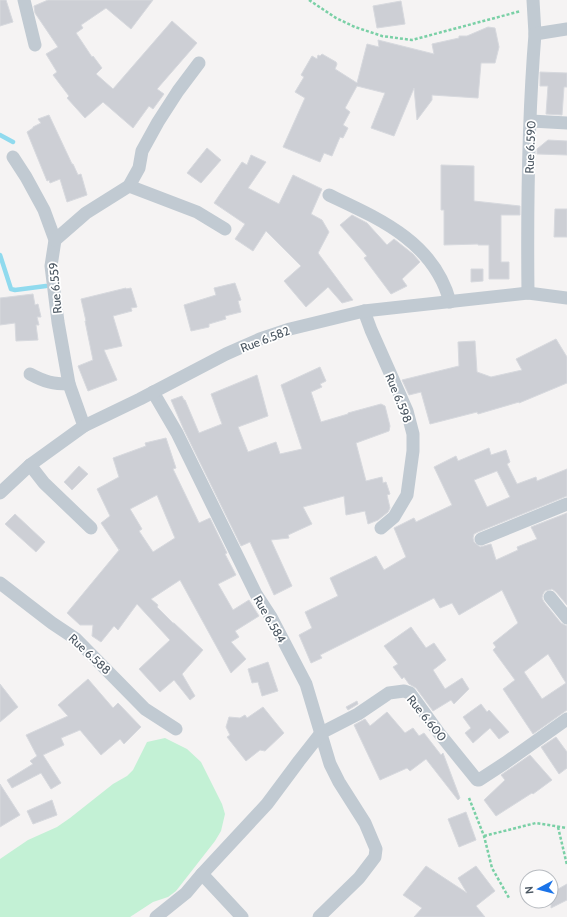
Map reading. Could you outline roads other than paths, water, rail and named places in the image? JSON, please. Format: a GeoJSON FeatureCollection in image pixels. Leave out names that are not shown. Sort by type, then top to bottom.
{"type":"FeatureCollection","features":[{"type":"Feature","properties":{"kind":"street"},"geometry":{"type":"LineString","coordinates":[[24,0],[35,45]]}},
{"type":"Feature","properties":{"kind":"street","name":"Rue 6.590"},"geometry":{"type":"LineString","coordinates":[[528,293],[527,208],[531,121],[531,83],[535,34],[533,4]]}},
{"type":"Feature","properties":{"kind":"street"},"geometry":{"type":"LineString","coordinates":[[535,34],[567,29]]}},
{"type":"Feature","properties":{"kind":"street"},"geometry":{"type":"LineString","coordinates":[[55,240],[86,213],[129,186],[139,168],[142,151],[158,122],[178,90],[200,63]]}},
{"type":"Feature","properties":{"kind":"street"},"geometry":{"type":"LineString","coordinates":[[531,121],[567,123]]}},
{"type":"Feature","properties":{"kind":"street","name":"Rue 6.559"},"geometry":{"type":"LineString","coordinates":[[13,157],[44,210],[55,240],[51,266],[58,322],[69,384],[84,426]]}},
{"type":"Feature","properties":{"kind":"street"},"geometry":{"type":"LineString","coordinates":[[129,186],[198,212],[225,229]]}},
{"type":"Feature","properties":{"kind":"street"},"geometry":{"type":"LineString","coordinates":[[329,195],[375,217],[416,245],[434,267],[446,290],[450,302]]}},
{"type":"Feature","properties":{"kind":"street","name":"Rue 6.582"},"geometry":{"type":"LineString","coordinates":[[0,493],[30,466],[84,426],[226,354],[260,339],[297,327],[364,311],[528,293],[567,298]]}},
{"type":"Feature","properties":{"kind":"street","name":"Rue 6.598"},"geometry":{"type":"LineString","coordinates":[[364,311],[370,330],[407,411],[412,434],[413,451],[407,495],[394,517],[381,528]]}},
{"type":"Feature","properties":{"kind":"street"},"geometry":{"type":"LineString","coordinates":[[30,374],[44,381],[56,384],[69,384]]}},
{"type":"Feature","properties":{"kind":"street","name":"Rue 6.584"},"geometry":{"type":"LineString","coordinates":[[153,392],[177,433],[256,594],[271,617],[303,678],[330,764],[339,782],[365,823],[376,849],[375,858],[359,878],[319,917]]}},
{"type":"Feature","properties":{"kind":"street"},"geometry":{"type":"LineString","coordinates":[[30,466],[44,483],[91,528]]}},
{"type":"Feature","properties":{"kind":"street"},"geometry":{"type":"LineString","coordinates":[[481,539],[567,504]]}},
{"type":"Feature","properties":{"kind":"street","name":"Rue 6.588"},"geometry":{"type":"LineString","coordinates":[[0,583],[52,623],[76,639],[145,709],[176,729]]}},
{"type":"Feature","properties":{"kind":"street"},"geometry":{"type":"LineString","coordinates":[[550,597],[567,618]]}},
{"type":"Feature","properties":{"kind":"street","name":"Rue 6.600"},"geometry":{"type":"LineString","coordinates":[[321,733],[358,714],[389,694],[404,691],[410,694],[439,733],[477,780],[479,780],[516,756],[567,719]]}},
{"type":"Feature","properties":{"kind":"street"},"geometry":{"type":"LineString","coordinates":[[156,917],[186,893],[267,804],[321,733]]}},
{"type":"Feature","properties":{"kind":"street"},"geometry":{"type":"LineString","coordinates":[[202,874],[242,917]]}},
{"type":"Feature","properties":{"kind":"waterway"},"geometry":{"type":"LineString","coordinates":[[0,135],[13,142]]}},
{"type":"Feature","properties":{"kind":"waterway"},"geometry":{"type":"LineString","coordinates":[[0,255],[11,289],[15,290],[46,286]]}}]}
